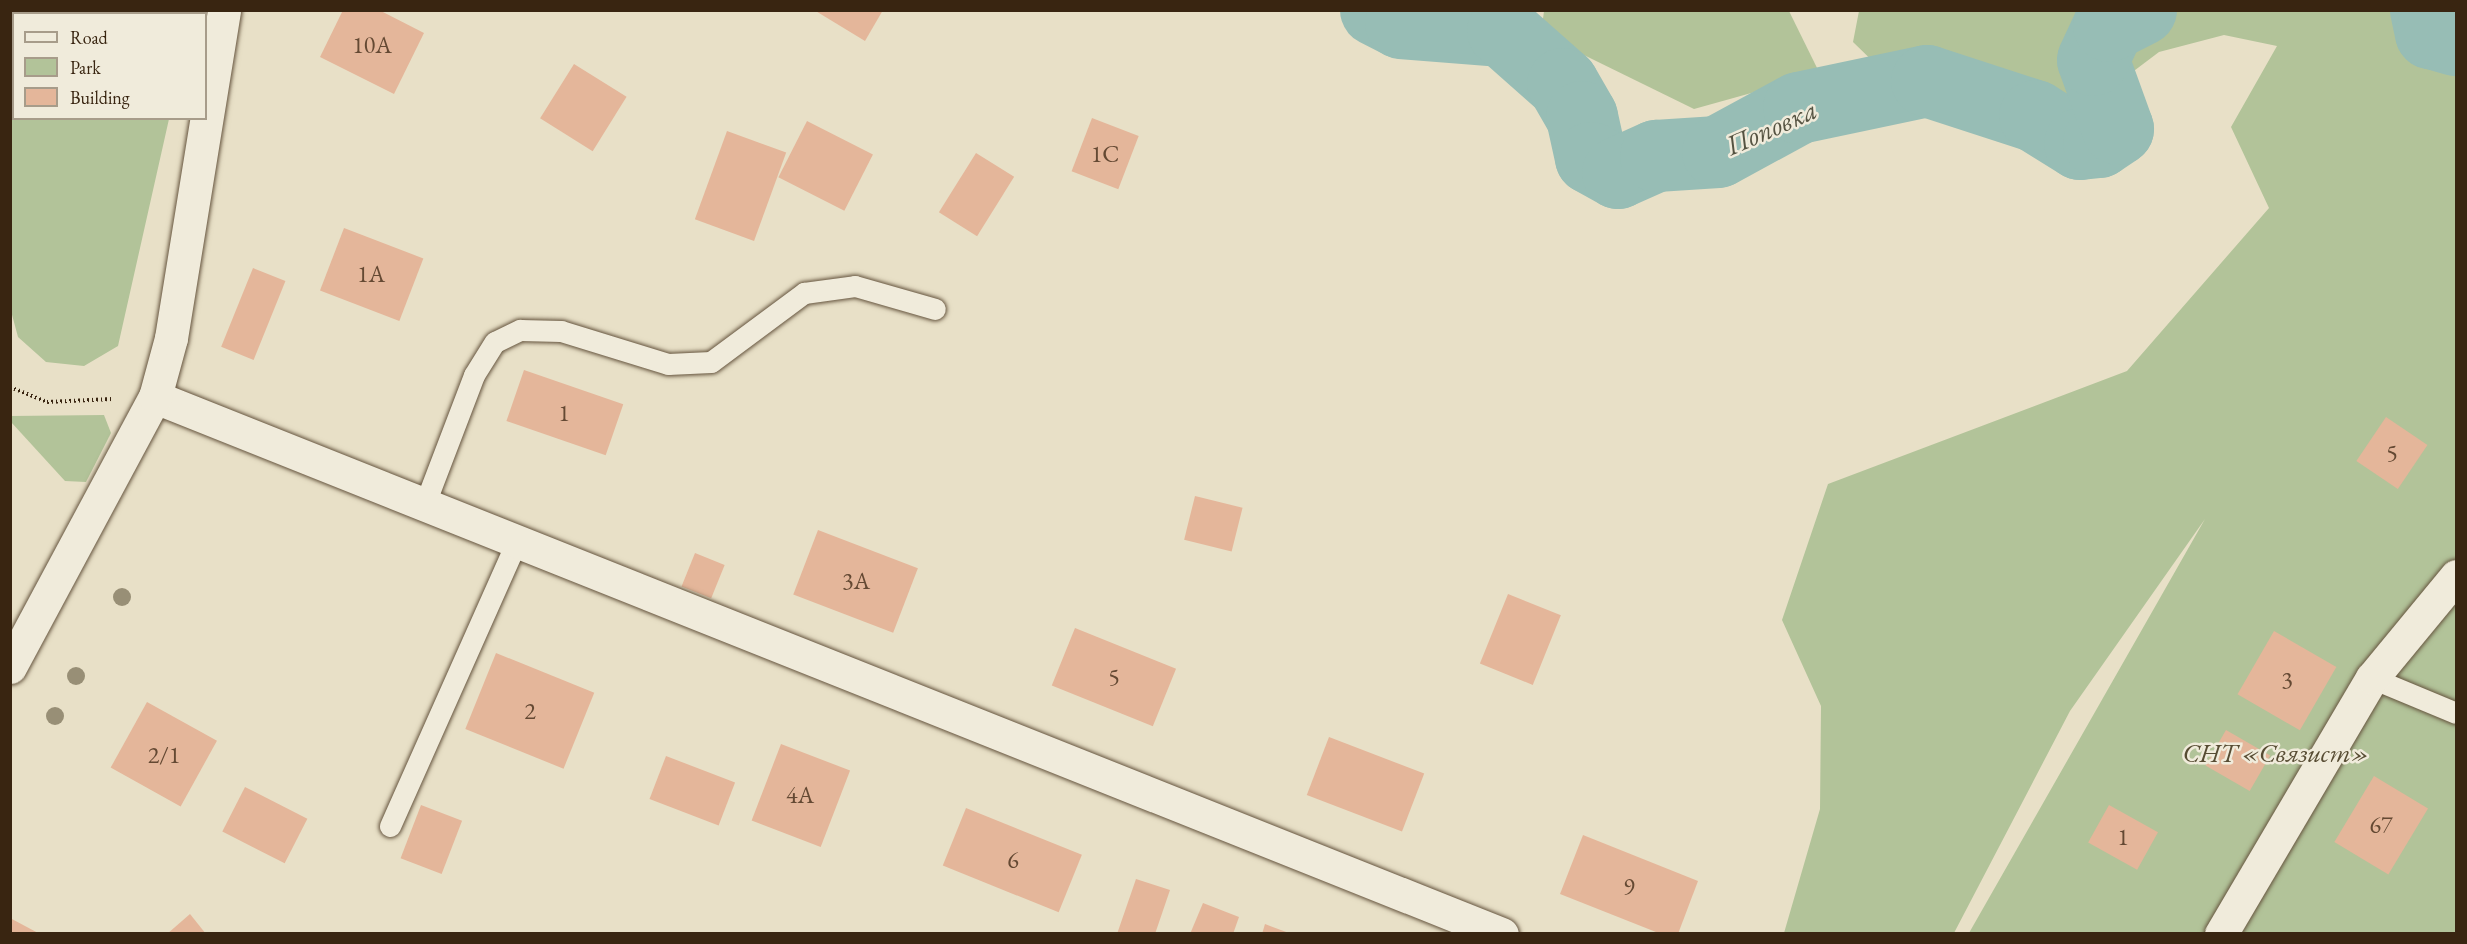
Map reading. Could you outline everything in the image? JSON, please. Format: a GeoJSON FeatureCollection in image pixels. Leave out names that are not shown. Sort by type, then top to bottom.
{"type":"FeatureCollection","features":[{"type":"Feature","properties":{"kind":"street"},"geometry":{"type":"LineString","coordinates":[[207,115],[224,10]]}},
{"type":"Feature","properties":{"kind":"street"},"geometry":{"type":"LineString","coordinates":[[10,668],[155,397],[171,338],[206,120]]}},
{"type":"Feature","properties":{"kind":"street"},"geometry":{"type":"LineString","coordinates":[[155,397],[423,506],[1502,933]]}},
{"type":"Feature","properties":{"kind":"street"},"geometry":{"type":"LineString","coordinates":[[2221,933],[2372,678],[2457,576]]}},
{"type":"Feature","properties":{"kind":"lane"},"geometry":{"type":"LineString","coordinates":[[423,506],[474,375],[495,342],[520,330],[561,331],[668,364],[711,362],[804,293],[855,286],[935,309]]}},
{"type":"Feature","properties":{"kind":"lane"},"geometry":{"type":"LineString","coordinates":[[390,826],[516,543]]}},
{"type":"Feature","properties":{"kind":"lane"},"geometry":{"type":"LineString","coordinates":[[2372,678],[2457,713]]}},
{"type":"Feature","properties":{"kind":"path"},"geometry":{"type":"LineString","coordinates":[[10,387],[47,402],[155,397]]}},
{"type":"Feature","properties":{"kind":"green space"},"geometry":{"type":"Polygon","coordinates":[[[10,11],[188,11],[12,12],[12,120],[169,120],[118,346],[84,366],[46,362],[18,337],[11,311],[10,11]]]}},
{"type":"Feature","properties":{"kind":"green space"},"geometry":{"type":"Polygon","coordinates":[[[1544,11],[1789,11],[1820,74],[1694,109],[1541,34],[1544,11]]]}},
{"type":"Feature","properties":{"kind":"green space","name":"СНТ «Связист»"},"geometry":{"type":"Polygon","coordinates":[[[1859,11],[2391,11],[2416,40],[2456,26],[2456,933],[1969,933],[2205,519],[2070,711],[1954,933],[1784,933],[1820,809],[1821,706],[1782,620],[1828,484],[2127,371],[2269,208],[2231,127],[2277,46],[2224,35],[2159,52],[2057,129],[1980,128],[1889,77],[1853,42],[1859,11]]]}},
{"type":"Feature","properties":{"kind":"green space"},"geometry":{"type":"Polygon","coordinates":[[[104,415],[111,433],[86,482],[65,481],[11,422],[11,416],[104,415]]]}},
{"type":"Feature","properties":{"kind":"building"},"geometry":{"type":"Polygon","coordinates":[[[343,10],[379,10],[424,33],[394,94],[320,57],[343,10]]]}},
{"type":"Feature","properties":{"kind":"building"},"geometry":{"type":"Polygon","coordinates":[[[814,10],[883,10],[865,41],[814,10]]]}},
{"type":"Feature","properties":{"kind":"building"},"geometry":{"type":"Polygon","coordinates":[[[574,64],[627,97],[593,151],[540,118],[574,64]]]}},
{"type":"Feature","properties":{"kind":"building"},"geometry":{"type":"Polygon","coordinates":[[[1092,118],[1139,136],[1118,189],[1072,171],[1092,118]]]}},
{"type":"Feature","properties":{"kind":"building"},"geometry":{"type":"Polygon","coordinates":[[[807,121],[873,155],[844,211],[778,177],[807,121]]]}},
{"type":"Feature","properties":{"kind":"building"},"geometry":{"type":"Polygon","coordinates":[[[727,131],[786,153],[754,241],[695,219],[727,131]]]}},
{"type":"Feature","properties":{"kind":"building"},"geometry":{"type":"Polygon","coordinates":[[[976,153],[1014,177],[977,236],[939,212],[976,153]]]}},
{"type":"Feature","properties":{"kind":"building"},"geometry":{"type":"Polygon","coordinates":[[[344,228],[423,258],[399,321],[320,291],[344,228]]]}},
{"type":"Feature","properties":{"kind":"building"},"geometry":{"type":"Polygon","coordinates":[[[253,268],[285,281],[254,360],[221,347],[253,268]]]}},
{"type":"Feature","properties":{"kind":"building"},"geometry":{"type":"Polygon","coordinates":[[[524,370],[623,404],[606,455],[506,421],[524,370]]]}},
{"type":"Feature","properties":{"kind":"building"},"geometry":{"type":"Polygon","coordinates":[[[2386,417],[2427,445],[2398,489],[2356,461],[2386,417]]]}},
{"type":"Feature","properties":{"kind":"building"},"geometry":{"type":"Polygon","coordinates":[[[1195,496],[1243,508],[1232,552],[1184,540],[1195,496]]]}},
{"type":"Feature","properties":{"kind":"building"},"geometry":{"type":"Polygon","coordinates":[[[818,530],[918,568],[893,633],[793,594],[818,530]]]}},
{"type":"Feature","properties":{"kind":"building"},"geometry":{"type":"Polygon","coordinates":[[[695,553],[725,565],[711,598],[682,586],[695,553]]]}},
{"type":"Feature","properties":{"kind":"building"},"geometry":{"type":"Polygon","coordinates":[[[1508,594],[1561,615],[1533,685],[1480,664],[1508,594]]]}},
{"type":"Feature","properties":{"kind":"building"},"geometry":{"type":"Polygon","coordinates":[[[1075,628],[1176,669],[1153,726],[1052,685],[1075,628]]]}},
{"type":"Feature","properties":{"kind":"building"},"geometry":{"type":"Polygon","coordinates":[[[2274,631],[2336,667],[2300,730],[2238,694],[2274,631]]]}},
{"type":"Feature","properties":{"kind":"building"},"geometry":{"type":"Polygon","coordinates":[[[496,653],[594,693],[564,769],[465,729],[496,653]]]}},
{"type":"Feature","properties":{"kind":"building"},"geometry":{"type":"Polygon","coordinates":[[[147,702],[217,741],[181,806],[111,768],[147,702]]]}},
{"type":"Feature","properties":{"kind":"building"},"geometry":{"type":"Polygon","coordinates":[[[2226,730],[2270,756],[2250,791],[2206,766],[2226,730]]]}},
{"type":"Feature","properties":{"kind":"building"},"geometry":{"type":"Polygon","coordinates":[[[1329,737],[1424,774],[1402,831],[1307,795],[1329,737]]]}},
{"type":"Feature","properties":{"kind":"building"},"geometry":{"type":"Polygon","coordinates":[[[781,744],[850,771],[821,847],[752,821],[781,744]]]}},
{"type":"Feature","properties":{"kind":"building"},"geometry":{"type":"Polygon","coordinates":[[[666,756],[735,783],[719,825],[650,799],[666,756]]]}},
{"type":"Feature","properties":{"kind":"building"},"geometry":{"type":"Polygon","coordinates":[[[2374,776],[2428,808],[2388,874],[2334,842],[2374,776]]]}},
{"type":"Feature","properties":{"kind":"building"},"geometry":{"type":"Polygon","coordinates":[[[245,787],[307,819],[285,863],[222,832],[245,787]]]}},
{"type":"Feature","properties":{"kind":"building"},"geometry":{"type":"Polygon","coordinates":[[[421,805],[462,821],[442,874],[401,858],[421,805]]]}},
{"type":"Feature","properties":{"kind":"building"},"geometry":{"type":"Polygon","coordinates":[[[2109,805],[2158,832],[2137,870],[2088,843],[2109,805]]]}},
{"type":"Feature","properties":{"kind":"building"},"geometry":{"type":"Polygon","coordinates":[[[966,808],[1082,855],[1059,912],[943,865],[966,808]]]}},
{"type":"Feature","properties":{"kind":"building"},"geometry":{"type":"Polygon","coordinates":[[[1583,835],[1698,881],[1678,934],[1661,934],[1560,894],[1583,835]]]}},
{"type":"Feature","properties":{"kind":"building"},"geometry":{"type":"Polygon","coordinates":[[[1136,879],[1170,890],[1155,934],[1117,934],[1136,879]]]}},
{"type":"Feature","properties":{"kind":"building"},"geometry":{"type":"Polygon","coordinates":[[[1203,903],[1239,917],[1233,934],[1190,934],[1203,903]]]}},
{"type":"Feature","properties":{"kind":"building"},"geometry":{"type":"Polygon","coordinates":[[[190,914],[206,934],[167,934],[190,914]]]}},
{"type":"Feature","properties":{"kind":"building"},"geometry":{"type":"Polygon","coordinates":[[[10,918],[40,934],[10,934],[10,918]]]}},
{"type":"Feature","properties":{"kind":"building"},"geometry":{"type":"Polygon","coordinates":[[[1265,924],[1289,933],[1289,934],[1262,934],[1265,924]]]}},
{"type":"Feature","properties":{"kind":"waterway","name":"Поповка"},"geometry":{"type":"LineString","coordinates":[[1376,10],[1401,23],[1503,31],[1563,84],[1582,117],[1591,158],[1618,173],[1656,156],[1718,152],[1799,108],[1927,81],[2035,116],[2080,144],[2099,142],[2118,129],[2093,60],[2109,26],[2141,10]]}},
{"type":"Feature","properties":{"kind":"waterway","name":"Поповка"},"geometry":{"type":"LineString","coordinates":[[2426,10],[2431,33],[2456,40]]}}]}
